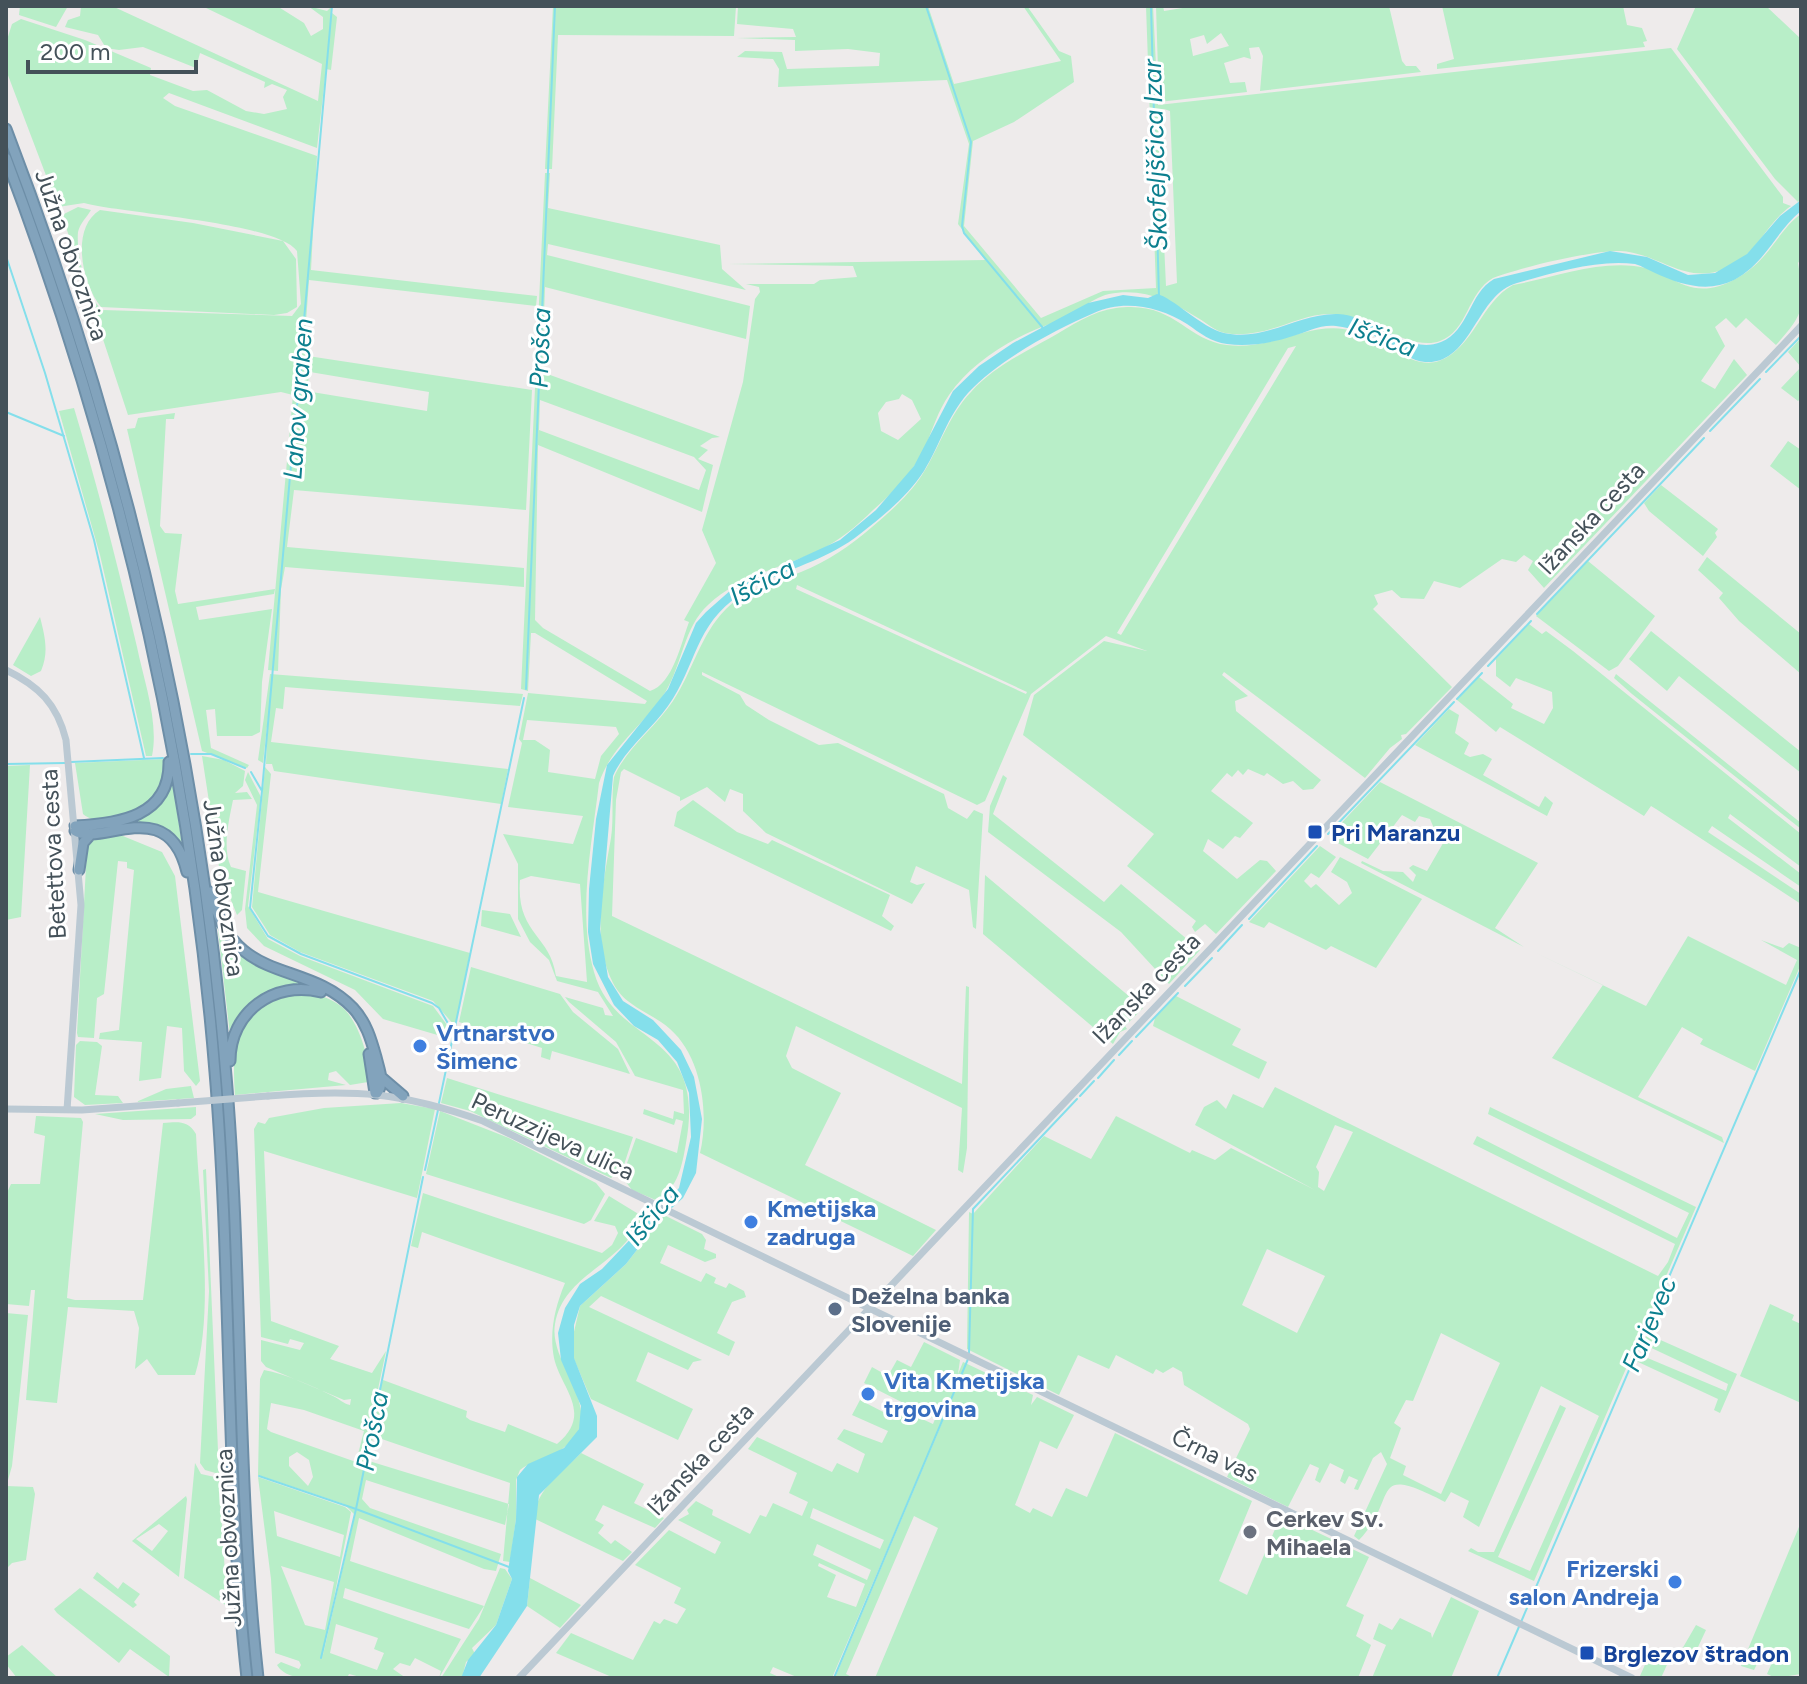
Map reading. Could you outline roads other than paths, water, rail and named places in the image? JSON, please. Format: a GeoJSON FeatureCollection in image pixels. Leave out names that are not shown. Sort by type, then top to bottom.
{"type":"FeatureCollection","features":[{"type":"Feature","properties":{"kind":"highway","name":"Južna obvoznica"},"geometry":{"type":"LineString","coordinates":[[6,129],[46,233],[126,492],[166,656],[201,855],[226,1079],[235,1214],[246,1532],[258,1678]]}},
{"type":"Feature","properties":{"kind":"highway","name":"Južna obvoznica"},"geometry":{"type":"LineString","coordinates":[[6,158],[54,289],[94,417],[150,636],[198,914],[223,1173],[236,1533],[247,1678]]}},
{"type":"Feature","properties":{"kind":"highway"},"geometry":{"type":"LineString","coordinates":[[75,828],[107,825],[135,816],[151,807],[165,787],[169,763],[151,660],[150,636]]}},
{"type":"Feature","properties":{"kind":"highway"},"geometry":{"type":"LineString","coordinates":[[75,828],[92,833],[139,827],[166,838],[185,864],[198,914]]}},
{"type":"Feature","properties":{"kind":"highway"},"geometry":{"type":"LineString","coordinates":[[79,870],[83,843],[92,833]]}},
{"type":"Feature","properties":{"kind":"highway"},"geometry":{"type":"LineString","coordinates":[[201,855],[215,907],[229,934],[262,963],[328,990],[350,1005],[368,1032],[381,1076],[403,1096]]}},
{"type":"Feature","properties":{"kind":"highway"},"geometry":{"type":"LineString","coordinates":[[226,1079],[231,1072],[233,1038],[247,1012],[269,996],[305,989],[334,999],[356,1019],[368,1045],[376,1093]]}},
{"type":"Feature","properties":{"kind":"highway"},"geometry":{"type":"LineString","coordinates":[[376,1093],[381,1076]]}},
{"type":"Feature","properties":{"kind":"street","name":"Ižanska cesta"},"geometry":{"type":"LineString","coordinates":[[519,1678],[1801,326]]}},
{"type":"Feature","properties":{"kind":"street","name":"Betettova cesta"},"geometry":{"type":"LineString","coordinates":[[6,670],[38,688],[51,703],[62,724],[68,762],[79,870],[78,978],[67,1110]]}},
{"type":"Feature","properties":{"kind":"street","name":"Peruzzijeva ulica"},"geometry":{"type":"LineString","coordinates":[[6,1109],[67,1110],[268,1096],[376,1093],[403,1096],[483,1121],[869,1308]]}},
{"type":"Feature","properties":{"kind":"street","name":"Črna vas"},"geometry":{"type":"LineString","coordinates":[[869,1308],[1632,1678]]}},
{"type":"Feature","properties":{"kind":"water","name":"Iščica"},"geometry":{"type":"Polygon","coordinates":[[[1801,200],[1801,211],[1754,265],[1734,280],[1714,286],[1694,286],[1635,264],[1621,263],[1591,265],[1545,275],[1503,290],[1492,300],[1464,341],[1441,360],[1416,360],[1380,339],[1336,326],[1319,327],[1268,342],[1235,345],[1211,339],[1154,309],[1117,306],[1094,313],[1027,347],[980,381],[955,412],[918,480],[869,527],[846,544],[755,586],[725,606],[705,633],[668,706],[624,757],[613,776],[600,929],[608,977],[623,1001],[653,1020],[681,1050],[694,1077],[702,1119],[696,1173],[683,1198],[664,1215],[626,1264],[580,1306],[574,1325],[574,1358],[597,1416],[597,1437],[539,1495],[527,1606],[479,1678],[461,1678],[468,1660],[496,1625],[512,1579],[508,1571],[516,1519],[517,1477],[528,1464],[564,1448],[579,1429],[581,1406],[561,1360],[558,1333],[565,1308],[580,1284],[602,1269],[679,1188],[691,1137],[689,1093],[677,1062],[658,1040],[634,1026],[614,1005],[593,964],[588,932],[596,819],[607,765],[668,689],[696,623],[732,589],[840,540],[876,510],[914,466],[953,391],[979,366],[1013,343],[1088,303],[1123,295],[1148,298],[1157,294],[1215,330],[1239,335],[1338,314],[1364,321],[1402,340],[1428,345],[1441,342],[1458,329],[1479,293],[1494,279],[1610,251],[1647,257],[1688,275],[1715,273],[1747,254],[1780,216],[1801,200]]]}},
{"type":"Feature","properties":{"kind":"waterway","name":"Lahov graben"},"geometry":{"type":"LineString","coordinates":[[262,791],[296,409],[303,381],[300,365],[332,6]]}},
{"type":"Feature","properties":{"kind":"waterway","name":"Prošca"},"geometry":{"type":"LineString","coordinates":[[526,689],[555,6]]}},
{"type":"Feature","properties":{"kind":"waterway"},"geometry":{"type":"LineString","coordinates":[[926,6],[971,142],[962,226],[964,233],[1043,328]]}},
{"type":"Feature","properties":{"kind":"waterway","name":"Škofeljščica Izar"},"geometry":{"type":"LineString","coordinates":[[1151,6],[1159,297]]}},
{"type":"Feature","properties":{"kind":"waterway"},"geometry":{"type":"LineString","coordinates":[[6,256],[45,373],[94,540],[144,758]]}},
{"type":"Feature","properties":{"kind":"waterway"},"geometry":{"type":"LineString","coordinates":[[1766,372],[1801,336]]}},
{"type":"Feature","properties":{"kind":"waterway"},"geometry":{"type":"LineString","coordinates":[[1710,431],[1760,379]]}},
{"type":"Feature","properties":{"kind":"waterway"},"geometry":{"type":"LineString","coordinates":[[6,412],[64,436]]}},
{"type":"Feature","properties":{"kind":"waterway"},"geometry":{"type":"LineString","coordinates":[[1537,614],[1704,438]]}},
{"type":"Feature","properties":{"kind":"waterway"},"geometry":{"type":"LineString","coordinates":[[1488,666],[1531,621]]}},
{"type":"Feature","properties":{"kind":"waterway"},"geometry":{"type":"LineString","coordinates":[[1457,699],[1482,673]]}},
{"type":"Feature","properties":{"kind":"waterway","name":"Prošca"},"geometry":{"type":"LineString","coordinates":[[439,1103],[524,698]]}},
{"type":"Feature","properties":{"kind":"waterway"},"geometry":{"type":"LineString","coordinates":[[1328,834],[1454,702]]}},
{"type":"Feature","properties":{"kind":"waterway"},"geometry":{"type":"LineString","coordinates":[[191,754],[211,754],[245,768]]}},
{"type":"Feature","properties":{"kind":"waterway"},"geometry":{"type":"LineString","coordinates":[[71,762],[163,758]]}},
{"type":"Feature","properties":{"kind":"waterway"},"geometry":{"type":"LineString","coordinates":[[6,764],[65,763]]}},
{"type":"Feature","properties":{"kind":"waterway"},"geometry":{"type":"LineString","coordinates":[[251,772],[262,791],[250,908],[268,936],[301,954],[432,1003],[439,1008],[453,1032]]}},
{"type":"Feature","properties":{"kind":"waterway"},"geometry":{"type":"LineString","coordinates":[[1249,919],[1317,846]]}},
{"type":"Feature","properties":{"kind":"waterway"},"geometry":{"type":"LineString","coordinates":[[1218,951],[1242,925]]}},
{"type":"Feature","properties":{"kind":"waterway"},"geometry":{"type":"LineString","coordinates":[[1185,986],[1212,958]]}},
{"type":"Feature","properties":{"kind":"waterway","name":"Farjevec"},"geometry":{"type":"LineString","coordinates":[[1497,1678],[1801,969]]}},
{"type":"Feature","properties":{"kind":"waterway"},"geometry":{"type":"LineString","coordinates":[[1136,1037],[1178,993]]}},
{"type":"Feature","properties":{"kind":"waterway"},"geometry":{"type":"LineString","coordinates":[[1119,1055],[1132,1041]]}},
{"type":"Feature","properties":{"kind":"waterway"},"geometry":{"type":"LineString","coordinates":[[1098,1078],[1114,1060]]}},
{"type":"Feature","properties":{"kind":"waterway"},"geometry":{"type":"LineString","coordinates":[[1080,1096],[1094,1081]]}},
{"type":"Feature","properties":{"kind":"waterway"},"geometry":{"type":"LineString","coordinates":[[969,1353],[973,1209],[1077,1099]]}},
{"type":"Feature","properties":{"kind":"waterway","name":"Prošca"},"geometry":{"type":"LineString","coordinates":[[425,1170],[438,1110]]}},
{"type":"Feature","properties":{"kind":"waterway","name":"Prošca"},"geometry":{"type":"LineString","coordinates":[[423,1177],[356,1509],[509,1567]]}},
{"type":"Feature","properties":{"kind":"waterway"},"geometry":{"type":"LineString","coordinates":[[834,1678],[968,1359]]}},
{"type":"Feature","properties":{"kind":"waterway"},"geometry":{"type":"LineString","coordinates":[[259,1476],[356,1509],[321,1658]]}},
{"type":"Feature","properties":{"kind":"place","name":"Pri Maranzu"},"geometry":{"type":"Point","coordinates":[1315,832]}},
{"type":"Feature","properties":{"kind":"place","name":"Vrtnarstvo Šimenc"},"geometry":{"type":"Point","coordinates":[420,1046]}},
{"type":"Feature","properties":{"kind":"place","name":"Kmetijska zadruga"},"geometry":{"type":"Point","coordinates":[751,1222]}},
{"type":"Feature","properties":{"kind":"place","name":"Deželna banka Slovenije"},"geometry":{"type":"Point","coordinates":[835,1309]}},
{"type":"Feature","properties":{"kind":"place","name":"Vita Kmetijska trgovina"},"geometry":{"type":"Point","coordinates":[868,1394]}},
{"type":"Feature","properties":{"kind":"place","name":"Cerkev Sv. Mihaela"},"geometry":{"type":"Point","coordinates":[1250,1532]}},
{"type":"Feature","properties":{"kind":"place","name":"Frizerski salon Andreja"},"geometry":{"type":"Point","coordinates":[1675,1582]}},
{"type":"Feature","properties":{"kind":"place","name":"Brglezov štradon"},"geometry":{"type":"Point","coordinates":[1587,1653]}}]}
